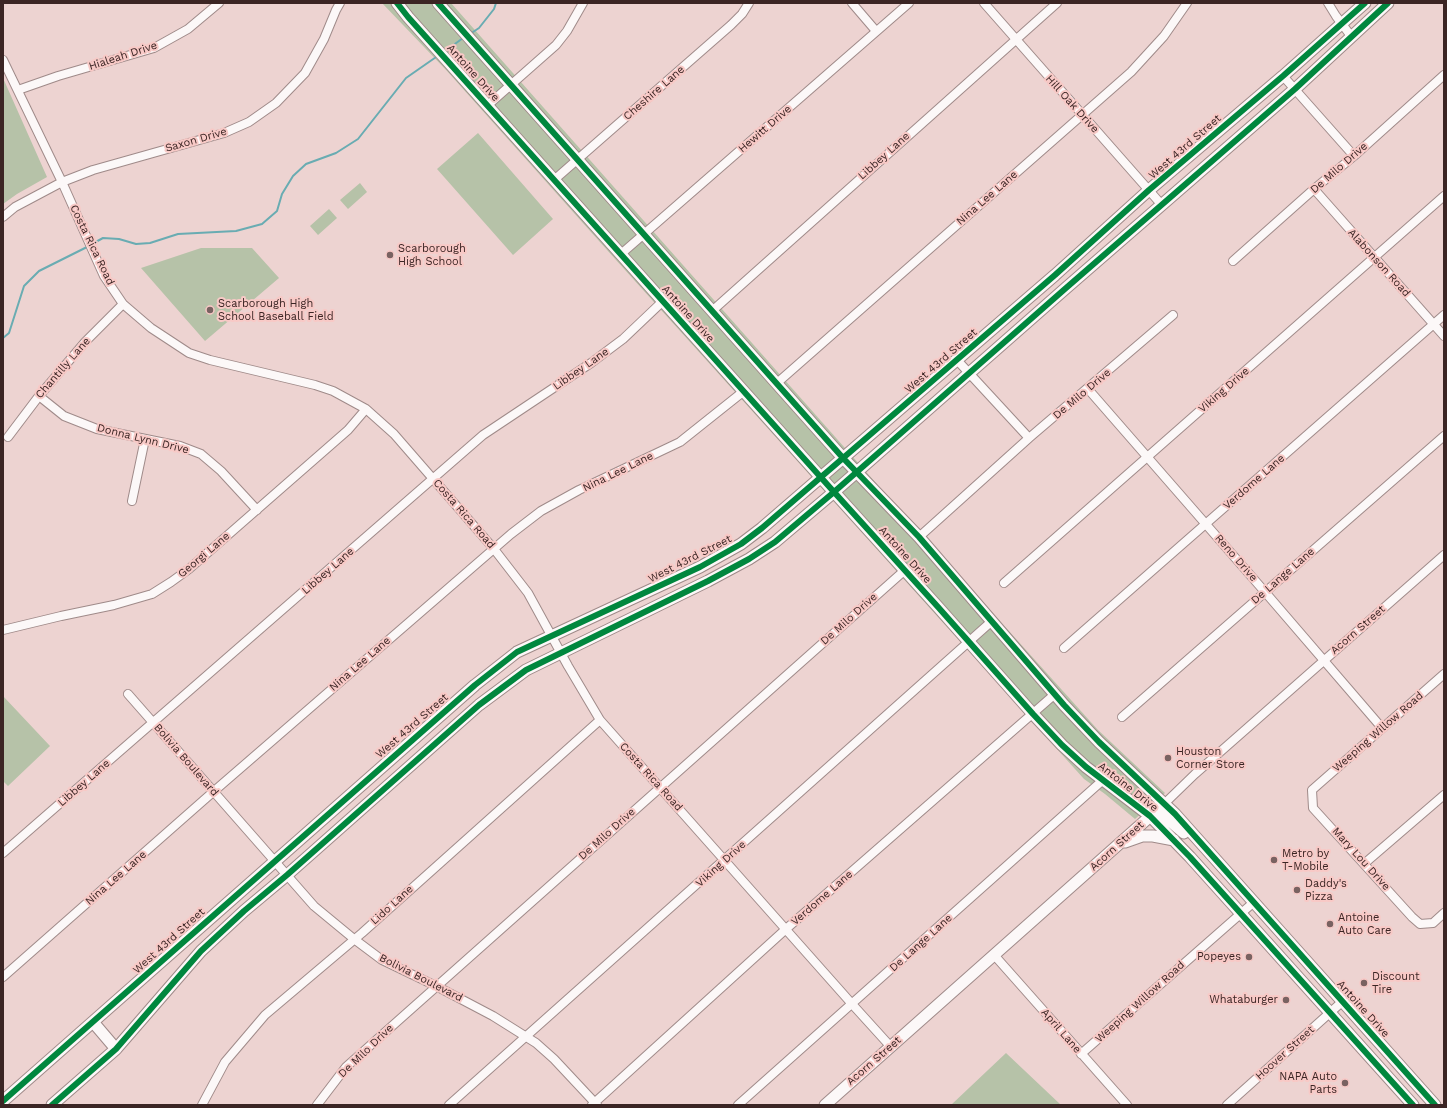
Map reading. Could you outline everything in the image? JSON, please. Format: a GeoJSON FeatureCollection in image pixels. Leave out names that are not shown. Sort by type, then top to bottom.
{"type":"FeatureCollection","features":[{"type":"Feature","properties":{"kind":"main road","name":"Antoine Drive"},"geometry":{"type":"LineString","coordinates":[[397,3],[820,477],[1062,745],[1124,796],[1135,797],[1157,810],[1202,843],[1435,1105]]}},
{"type":"Feature","properties":{"kind":"main road","name":"Antoine Drive"},"geometry":{"type":"LineString","coordinates":[[438,3],[843,458],[919,537],[1157,810],[1174,840],[1413,1105]]}},
{"type":"Feature","properties":{"kind":"main road","name":"West 43rd Street"},"geometry":{"type":"LineString","coordinates":[[3,1101],[274,860],[474,685],[517,652],[700,567],[741,544],[762,528],[1055,275],[1150,190],[1283,76],[1365,3]]}},
{"type":"Feature","properties":{"kind":"main road"},"geometry":{"type":"LineString","coordinates":[[52,1105],[116,1049],[201,951],[244,911],[287,875],[426,751],[505,684],[526,670],[560,652],[708,581],[749,559],[775,542],[857,472],[1161,204],[1295,89],[1388,3]]}},
{"type":"Feature","properties":{"kind":"main road"},"geometry":{"type":"LineString","coordinates":[[1055,275],[1066,288]]}},
{"type":"Feature","properties":{"kind":"main road"},"geometry":{"type":"LineString","coordinates":[[700,567],[708,581]]}},
{"type":"Feature","properties":{"kind":"main road"},"geometry":{"type":"LineString","coordinates":[[414,738],[426,751]]}},
{"type":"Feature","properties":{"kind":"main road","name":"Acorn Street"},"geometry":{"type":"LineString","coordinates":[[825,1105],[995,956],[1157,810]]}},
{"type":"Feature","properties":{"kind":"main road"},"geometry":{"type":"LineString","coordinates":[[1120,843],[1142,836],[1161,836],[1174,840]]}},
{"type":"Feature","properties":{"kind":"main road"},"geometry":{"type":"LineString","coordinates":[[189,937],[201,951]]}},
{"type":"Feature","properties":{"kind":"main road"},"geometry":{"type":"LineString","coordinates":[[92,1022],[116,1049]]}},
{"type":"Feature","properties":{"kind":"main road"},"geometry":{"type":"LineString","coordinates":[[1398,1088],[1411,1078]]}},
{"type":"Feature","properties":{"kind":"street","name":"Hialeah Drive"},"geometry":{"type":"LineString","coordinates":[[18,90],[58,76],[154,48],[188,29],[219,3]]}},
{"type":"Feature","properties":{"kind":"street","name":"Saxon Drive"},"geometry":{"type":"LineString","coordinates":[[3,217],[16,207],[62,182],[93,170],[224,133],[250,122],[276,103],[305,73],[324,40],[340,3]]}},
{"type":"Feature","properties":{"kind":"street"},"geometry":{"type":"LineString","coordinates":[[488,105],[556,45],[567,31],[583,3]]}},
{"type":"Feature","properties":{"kind":"street","name":"Cheshire Lane"},"geometry":{"type":"LineString","coordinates":[[554,180],[731,26],[742,14],[749,3]]}},
{"type":"Feature","properties":{"kind":"street"},"geometry":{"type":"LineString","coordinates":[[852,3],[876,31]]}},
{"type":"Feature","properties":{"kind":"street","name":"Hewitt Drive"},"geometry":{"type":"LineString","coordinates":[[621,254],[909,3]]}},
{"type":"Feature","properties":{"kind":"street","name":"Hill Oak Drive"},"geometry":{"type":"LineString","coordinates":[[984,3],[1161,204]]}},
{"type":"Feature","properties":{"kind":"street","name":"Libbey Lane"},"geometry":{"type":"LineString","coordinates":[[712,311],[1057,3]]}},
{"type":"Feature","properties":{"kind":"street","name":"Nina Lee Lane"},"geometry":{"type":"LineString","coordinates":[[777,383],[1131,72],[1164,36],[1187,3]]}},
{"type":"Feature","properties":{"kind":"street"},"geometry":{"type":"LineString","coordinates":[[1328,3],[1351,36]]}},
{"type":"Feature","properties":{"kind":"street","name":"Costa Rica Road"},"geometry":{"type":"LineString","coordinates":[[3,60],[62,182],[104,276],[123,304],[151,328],[190,353],[210,360],[315,384],[333,391],[366,409],[394,434],[494,549],[528,593],[560,652],[600,720],[891,1047]]}},
{"type":"Feature","properties":{"kind":"street","name":"De Milo Drive"},"geometry":{"type":"LineString","coordinates":[[1233,261],[1314,189],[1354,156],[1444,75]]}},
{"type":"Feature","properties":{"kind":"street"},"geometry":{"type":"LineString","coordinates":[[1283,76],[1354,156]]}},
{"type":"Feature","properties":{"kind":"street","name":"Alabonson Road"},"geometry":{"type":"LineString","coordinates":[[1314,189],[1444,336]]}},
{"type":"Feature","properties":{"kind":"street","name":"Viking Drive"},"geometry":{"type":"LineString","coordinates":[[1004,583],[1444,196]]}},
{"type":"Feature","properties":{"kind":"street","name":"Libbey Lane"},"geometry":{"type":"LineString","coordinates":[[3,853],[483,435],[591,363],[618,343],[663,301]]}},
{"type":"Feature","properties":{"kind":"street","name":"Chantilly Lane"},"geometry":{"type":"LineString","coordinates":[[8,437],[39,396],[85,342],[123,304]]}},
{"type":"Feature","properties":{"kind":"street","name":"De Milo Drive"},"geometry":{"type":"LineString","coordinates":[[919,537],[1029,438],[1088,390],[1173,315]]}},
{"type":"Feature","properties":{"kind":"street","name":"Verdome Lane"},"geometry":{"type":"LineString","coordinates":[[1064,648],[1444,315]]}},
{"type":"Feature","properties":{"kind":"street"},"geometry":{"type":"LineString","coordinates":[[957,360],[1029,438]]}},
{"type":"Feature","properties":{"kind":"street","name":"Reno Drive"},"geometry":{"type":"LineString","coordinates":[[1088,390],[1382,728]]}},
{"type":"Feature","properties":{"kind":"street","name":"Nina Lee Lane"},"geometry":{"type":"LineString","coordinates":[[3,977],[494,549],[541,511],[579,490],[680,442],[744,391]]}},
{"type":"Feature","properties":{"kind":"street","name":"Donna Lynn Drive"},"geometry":{"type":"LineString","coordinates":[[39,396],[64,416],[97,429],[180,446],[201,454],[221,471],[257,510]]}},
{"type":"Feature","properties":{"kind":"street","name":"Georgi Lane"},"geometry":{"type":"LineString","coordinates":[[3,630],[114,605],[152,594],[189,568],[257,510],[348,430],[366,409]]}},
{"type":"Feature","properties":{"kind":"street","name":"De Lange Lane"},"geometry":{"type":"LineString","coordinates":[[1122,717],[1444,436]]}},
{"type":"Feature","properties":{"kind":"street"},"geometry":{"type":"LineString","coordinates":[[132,500],[146,439]]}},
{"type":"Feature","properties":{"kind":"street","name":"Acorn Street"},"geometry":{"type":"LineString","coordinates":[[1157,810],[1195,774],[1323,660],[1444,555]]}},
{"type":"Feature","properties":{"kind":"street","name":"De Milo Drive"},"geometry":{"type":"LineString","coordinates":[[316,1105],[346,1067],[905,570]]}},
{"type":"Feature","properties":{"kind":"street","name":"Viking Drive"},"geometry":{"type":"LineString","coordinates":[[449,1105],[992,621]]}},
{"type":"Feature","properties":{"kind":"street","name":"Weeping Willow Road"},"geometry":{"type":"LineString","coordinates":[[1312,790],[1444,674]]}},
{"type":"Feature","properties":{"kind":"street","name":"Bolivia Boulevard"},"geometry":{"type":"LineString","coordinates":[[128,694],[314,906],[382,960],[493,1016],[536,1043],[554,1058],[595,1104]]}},
{"type":"Feature","properties":{"kind":"street","name":"Verdome Lane"},"geometry":{"type":"LineString","coordinates":[[595,1104],[786,929],[1055,694]]}},
{"type":"Feature","properties":{"kind":"street","name":"Lido Lane"},"geometry":{"type":"LineString","coordinates":[[202,1105],[225,1062],[265,1015],[354,939],[600,720]]}},
{"type":"Feature","properties":{"kind":"street","name":"De Lange Lane"},"geometry":{"type":"LineString","coordinates":[[738,1105],[1103,780]]}},
{"type":"Feature","properties":{"kind":"street","name":"Mary Lou Drive"},"geometry":{"type":"LineString","coordinates":[[1312,790],[1313,808],[1412,917],[1420,924],[1433,923],[1444,913]]}},
{"type":"Feature","properties":{"kind":"street"},"geometry":{"type":"LineString","coordinates":[[1365,864],[1444,794]]}},
{"type":"Feature","properties":{"kind":"street","name":"Weeping Willow Road"},"geometry":{"type":"LineString","coordinates":[[1081,1054],[1254,902]]}},
{"type":"Feature","properties":{"kind":"street","name":"April Lane"},"geometry":{"type":"LineString","coordinates":[[995,956],[1127,1105]]}},
{"type":"Feature","properties":{"kind":"street","name":"Hoover Street"},"geometry":{"type":"LineString","coordinates":[[1227,1105],[1343,1001]]}},
{"type":"Feature","properties":{"kind":"green space"},"geometry":{"type":"Polygon","coordinates":[[[382,3],[451,3],[891,500],[1098,730],[1165,793],[1135,819],[1084,779],[447,71],[382,3]]]}},
{"type":"Feature","properties":{"kind":"green space"},"geometry":{"type":"Polygon","coordinates":[[[3,78],[47,177],[17,194],[3,204],[3,78]]]}},
{"type":"Feature","properties":{"kind":"green space"},"geometry":{"type":"Polygon","coordinates":[[[478,133],[553,219],[513,255],[437,169],[478,133]]]}},
{"type":"Feature","properties":{"kind":"green space"},"geometry":{"type":"Polygon","coordinates":[[[360,183],[367,192],[348,209],[340,200],[360,183]]]}},
{"type":"Feature","properties":{"kind":"green space"},"geometry":{"type":"Polygon","coordinates":[[[329,209],[337,218],[318,235],[310,226],[329,209]]]}},
{"type":"Feature","properties":{"kind":"green space","name":"Scarborough High School Baseball Field"},"geometry":{"type":"Polygon","coordinates":[[[201,248],[252,248],[279,278],[205,341],[141,268],[201,248]]]}},
{"type":"Feature","properties":{"kind":"green space"},"geometry":{"type":"Polygon","coordinates":[[[3,696],[50,746],[8,786],[3,781],[3,696]]]}},
{"type":"Feature","properties":{"kind":"green space"},"geometry":{"type":"Polygon","coordinates":[[[1006,1053],[1061,1105],[951,1105],[1006,1053]]]}},
{"type":"Feature","properties":{"kind":"waterway"},"geometry":{"type":"LineString","coordinates":[[470,34],[479,28],[494,9],[496,3]]}},
{"type":"Feature","properties":{"kind":"waterway"},"geometry":{"type":"LineString","coordinates":[[444,52],[463,38]]}},
{"type":"Feature","properties":{"kind":"waterway"},"geometry":{"type":"LineString","coordinates":[[92,244],[103,238],[119,239],[136,244],[150,243],[178,234],[236,231],[262,224],[277,211],[282,194],[293,176],[306,164],[336,153],[358,139],[406,78],[439,55]]}},
{"type":"Feature","properties":{"kind":"waterway"},"geometry":{"type":"LineString","coordinates":[[3,338],[9,333],[24,286],[39,271],[89,246]]}},
{"type":"Feature","properties":{"kind":"cycle path"},"geometry":{"type":"LineString","coordinates":[[397,3],[1033,714],[1062,745],[1086,767],[1150,816],[1190,857],[1413,1105]]}},
{"type":"Feature","properties":{"kind":"cycle path"},"geometry":{"type":"LineString","coordinates":[[438,3],[843,458],[919,537],[1064,705],[1099,742],[1175,814],[1435,1105]]}},
{"type":"Feature","properties":{"kind":"cycle path"},"geometry":{"type":"LineString","coordinates":[[3,1101],[475,685],[517,652],[700,567],[741,544],[762,528],[1055,275],[1149,190],[1283,76],[1365,3]]}},
{"type":"Feature","properties":{"kind":"cycle path"},"geometry":{"type":"LineString","coordinates":[[52,1105],[116,1049],[201,951],[244,911],[287,875],[479,705],[526,670],[708,581],[749,559],[775,542],[1295,89],[1388,3]]}},
{"type":"Feature","properties":{"kind":"place","name":"Scarborough High School"},"geometry":{"type":"Point","coordinates":[390,255]}},
{"type":"Feature","properties":{"kind":"place","name":"Scarborough High School Baseball Field"},"geometry":{"type":"Point","coordinates":[210,310]}},
{"type":"Feature","properties":{"kind":"place","name":"Houston Corner Store"},"geometry":{"type":"Point","coordinates":[1168,758]}},
{"type":"Feature","properties":{"kind":"place","name":"Metro by T-Mobile"},"geometry":{"type":"Point","coordinates":[1274,860]}},
{"type":"Feature","properties":{"kind":"place","name":"Daddy's Pizza"},"geometry":{"type":"Point","coordinates":[1297,890]}},
{"type":"Feature","properties":{"kind":"place","name":"Antoine Auto Care"},"geometry":{"type":"Point","coordinates":[1330,924]}},
{"type":"Feature","properties":{"kind":"place","name":"Popeyes"},"geometry":{"type":"Point","coordinates":[1249,957]}},
{"type":"Feature","properties":{"kind":"place","name":"Discount Tire"},"geometry":{"type":"Point","coordinates":[1364,983]}},
{"type":"Feature","properties":{"kind":"place","name":"Whataburger"},"geometry":{"type":"Point","coordinates":[1286,1000]}},
{"type":"Feature","properties":{"kind":"place","name":"NAPA Auto Parts"},"geometry":{"type":"Point","coordinates":[1345,1083]}}]}
